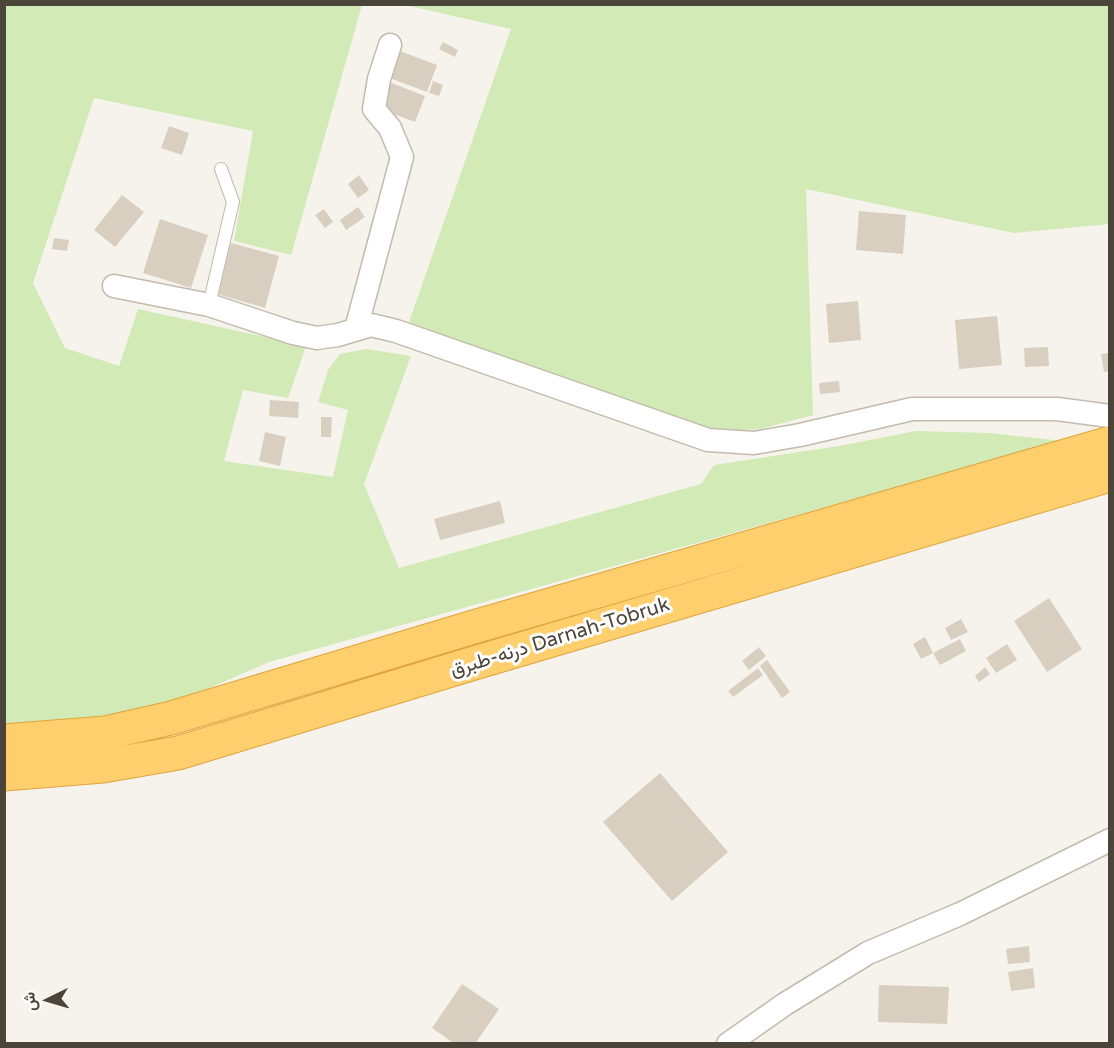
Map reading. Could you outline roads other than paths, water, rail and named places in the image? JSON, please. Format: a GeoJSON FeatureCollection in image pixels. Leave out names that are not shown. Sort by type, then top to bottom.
{"type":"FeatureCollection","features":[{"type":"Feature","properties":{"kind":"highway","name":"درنه-طبرق Darnah-Tobruk"},"geometry":{"type":"LineString","coordinates":[[4,741],[105,734],[171,718],[481,624],[1110,443]]}},
{"type":"Feature","properties":{"kind":"highway","name":"درنه-طبرق Darnah-Tobruk"},"geometry":{"type":"LineString","coordinates":[[4,774],[103,766],[178,753],[1110,475]]}},
{"type":"Feature","properties":{"kind":"street"},"geometry":{"type":"LineString","coordinates":[[356,329],[402,157],[390,128],[374,109],[379,79],[390,45]]}},
{"type":"Feature","properties":{"kind":"street"},"geometry":{"type":"LineString","coordinates":[[114,286],[208,305],[293,333],[317,338],[338,335],[371,325],[396,331],[680,431],[717,441],[754,443],[800,435],[912,409],[1057,409],[1110,416]]}},
{"type":"Feature","properties":{"kind":"street"},"geometry":{"type":"LineString","coordinates":[[728,1044],[801,993],[868,953],[960,914],[1110,840]]}},
{"type":"Feature","properties":{"kind":"lane"},"geometry":{"type":"LineString","coordinates":[[208,305],[233,202],[222,169]]}}]}
